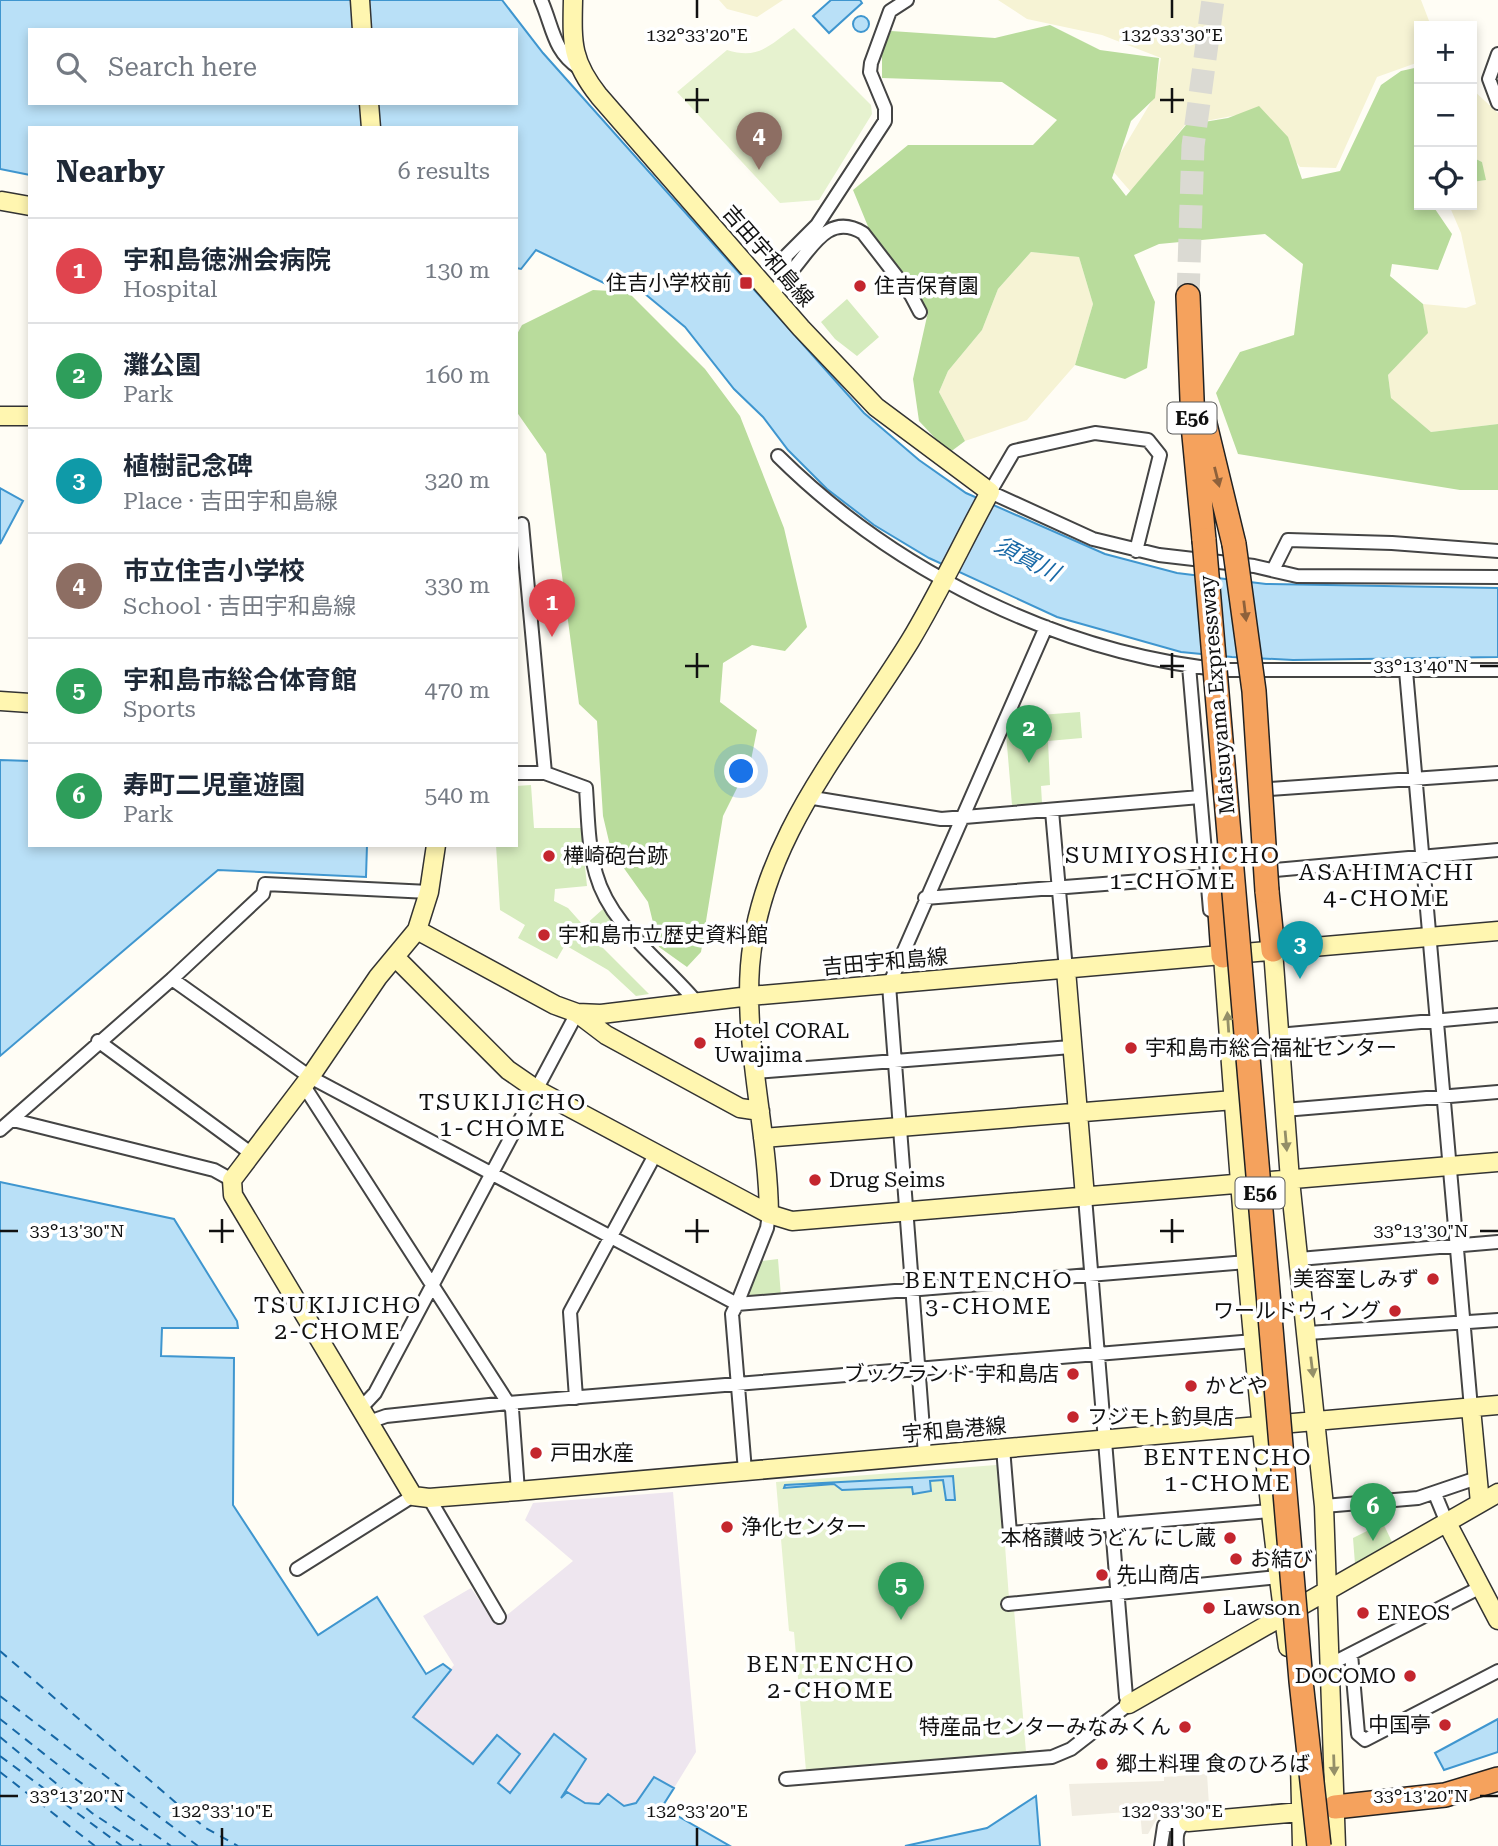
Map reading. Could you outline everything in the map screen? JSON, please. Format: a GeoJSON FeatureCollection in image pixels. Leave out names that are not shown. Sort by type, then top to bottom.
{"type":"FeatureCollection","features":[{"type":"Feature","properties":{"kind":"highway","name":"E56"},"geometry":{"type":"LineString","coordinates":[[1188,296],[1188,339],[1200,497],[1200,540]]}},
{"type":"Feature","properties":{"kind":"highway"},"geometry":{"type":"LineString","coordinates":[[1188,339],[1234,544],[1254,691],[1271,881],[1273,950]]}},
{"type":"Feature","properties":{"kind":"highway"},"geometry":{"type":"LineString","coordinates":[[1200,540],[1198,641],[1223,956]]}},
{"type":"Feature","properties":{"kind":"highway","name":"Matsuyama Expressway"},"geometry":{"type":"LineString","coordinates":[[1200,540],[1301,1681],[1319,1846]]}},
{"type":"Feature","properties":{"kind":"highway"},"geometry":{"type":"LineString","coordinates":[[1335,1807],[1445,1796],[1498,1779]]}},
{"type":"Feature","properties":{"kind":"street"},"geometry":{"type":"LineString","coordinates":[[360,0],[362,28]]}},
{"type":"Feature","properties":{"kind":"street"},"geometry":{"type":"LineString","coordinates":[[541,0],[555,41],[565,58],[579,68]]}},
{"type":"Feature","properties":{"kind":"street","name":"吉田宇和島線"},"geometry":{"type":"LineString","coordinates":[[573,0],[572,40],[579,68],[599,96],[772,296],[876,407],[988,496]]}},
{"type":"Feature","properties":{"kind":"street"},"geometry":{"type":"LineString","coordinates":[[783,279],[786,256],[817,225],[885,121],[885,108],[870,72],[871,63],[890,11],[907,0]]}},
{"type":"Feature","properties":{"kind":"street"},"geometry":{"type":"LineString","coordinates":[[1498,54],[1489,79],[1498,103]]}},
{"type":"Feature","properties":{"kind":"street"},"geometry":{"type":"LineString","coordinates":[[369,105],[371,126]]}},
{"type":"Feature","properties":{"kind":"street"},"geometry":{"type":"LineString","coordinates":[[2,201],[28,206]]}},
{"type":"Feature","properties":{"kind":"street"},"geometry":{"type":"LineString","coordinates":[[772,296],[815,240],[830,229],[853,228],[863,233],[911,295],[919,313]]}},
{"type":"Feature","properties":{"kind":"street"},"geometry":{"type":"LineString","coordinates":[[1,416],[28,416]]}},
{"type":"Feature","properties":{"kind":"street"},"geometry":{"type":"LineString","coordinates":[[745,1471],[732,1314],[767,1228],[769,1214],[750,996],[754,937],[764,895],[782,845],[807,797],[910,640],[1014,451],[1095,433],[1148,440],[1160,455],[1136,551]]}},
{"type":"Feature","properties":{"kind":"street"},"geometry":{"type":"LineString","coordinates":[[778,456],[810,488],[945,576],[1046,626],[1189,666],[1264,672],[1498,670]]}},
{"type":"Feature","properties":{"kind":"street"},"geometry":{"type":"LineString","coordinates":[[988,496],[1093,539],[1136,551],[1273,570],[1297,576],[1498,577]]}},
{"type":"Feature","properties":{"kind":"street"},"geometry":{"type":"LineString","coordinates":[[522,524],[545,773]]}},
{"type":"Feature","properties":{"kind":"street"},"geometry":{"type":"LineString","coordinates":[[1273,570],[1288,540],[1392,543],[1498,551]]}},
{"type":"Feature","properties":{"kind":"street"},"geometry":{"type":"LineString","coordinates":[[925,1455],[892,1061],[889,985],[1046,626]]}},
{"type":"Feature","properties":{"kind":"street"},"geometry":{"type":"LineString","coordinates":[[1189,666],[1212,929],[1223,956],[1239,1184],[1270,1511],[1292,1676],[1302,1846]]}},
{"type":"Feature","properties":{"kind":"street"},"geometry":{"type":"LineString","coordinates":[[1406,671],[1480,1503]]}},
{"type":"Feature","properties":{"kind":"street"},"geometry":{"type":"LineString","coordinates":[[1264,672],[1271,881],[1421,856],[1498,850]]}},
{"type":"Feature","properties":{"kind":"street"},"geometry":{"type":"LineString","coordinates":[[0,701],[28,703]]}},
{"type":"Feature","properties":{"kind":"street"},"geometry":{"type":"LineString","coordinates":[[518,773],[545,773],[586,788],[592,858],[605,894],[642,947],[698,1004]]}},
{"type":"Feature","properties":{"kind":"street"},"geometry":{"type":"LineString","coordinates":[[1269,789],[1498,773]]}},
{"type":"Feature","properties":{"kind":"street"},"geometry":{"type":"LineString","coordinates":[[807,797],[942,819],[1200,797]]}},
{"type":"Feature","properties":{"kind":"street"},"geometry":{"type":"LineString","coordinates":[[1052,811],[1114,1525],[1126,1697],[1129,1704]]}},
{"type":"Feature","properties":{"kind":"street"},"geometry":{"type":"LineString","coordinates":[[436,847],[429,892],[417,930],[378,977],[307,1082],[232,1180],[233,1195],[365,1415],[499,1617]]}},
{"type":"Feature","properties":{"kind":"street"},"geometry":{"type":"LineString","coordinates":[[925,898],[1206,876]]}},
{"type":"Feature","properties":{"kind":"street"},"geometry":{"type":"LineString","coordinates":[[0,1130],[98,1041],[172,979],[262,894],[265,884],[429,892]]}},
{"type":"Feature","properties":{"kind":"street"},"geometry":{"type":"LineString","coordinates":[[417,930],[536,996],[577,1013],[606,1035],[740,1108],[760,1111]]}},
{"type":"Feature","properties":{"kind":"street","name":"吉田宇和島線"},"geometry":{"type":"LineString","coordinates":[[577,1013],[623,1014],[750,996],[1498,931]]}},
{"type":"Feature","properties":{"kind":"street"},"geometry":{"type":"LineString","coordinates":[[1273,950],[1290,1180],[1324,1506],[1336,1846]]}},
{"type":"Feature","properties":{"kind":"street"},"geometry":{"type":"LineString","coordinates":[[396,958],[508,1070],[537,1090],[769,1214],[792,1221],[1498,1162]]}},
{"type":"Feature","properties":{"kind":"street"},"geometry":{"type":"LineString","coordinates":[[172,979],[307,1082],[492,1174],[737,1304],[912,1292],[1247,1262]]}},
{"type":"Feature","properties":{"kind":"street"},"geometry":{"type":"LineString","coordinates":[[365,1415],[577,1013]]}},
{"type":"Feature","properties":{"kind":"street"},"geometry":{"type":"LineString","coordinates":[[1278,1035],[1498,1015]]}},
{"type":"Feature","properties":{"kind":"street"},"geometry":{"type":"LineString","coordinates":[[98,1041],[252,1154]]}},
{"type":"Feature","properties":{"kind":"street"},"geometry":{"type":"LineString","coordinates":[[756,1072],[1071,1047]]}},
{"type":"Feature","properties":{"kind":"street"},"geometry":{"type":"LineString","coordinates":[[307,1082],[512,1409],[518,1492]]}},
{"type":"Feature","properties":{"kind":"street"},"geometry":{"type":"LineString","coordinates":[[1284,1110],[1498,1092]]}},
{"type":"Feature","properties":{"kind":"street"},"geometry":{"type":"LineString","coordinates":[[763,1138],[1234,1100]]}},
{"type":"Feature","properties":{"kind":"street"},"geometry":{"type":"LineString","coordinates":[[13,1120],[214,1171],[232,1180]]}},
{"type":"Feature","properties":{"kind":"street"},"geometry":{"type":"LineString","coordinates":[[576,1398],[570,1312],[656,1153]]}},
{"type":"Feature","properties":{"kind":"street"},"geometry":{"type":"LineString","coordinates":[[1299,1259],[1498,1242]]}},
{"type":"Feature","properties":{"kind":"street"},"geometry":{"type":"LineString","coordinates":[[1308,1333],[1498,1320]]}},
{"type":"Feature","properties":{"kind":"street"},"geometry":{"type":"LineString","coordinates":[[365,1415],[386,1416],[508,1403],[1254,1341]]}},
{"type":"Feature","properties":{"kind":"street","name":"宇和島港線"},"geometry":{"type":"LineString","coordinates":[[421,1497],[518,1492],[1498,1405]]}},
{"type":"Feature","properties":{"kind":"street"},"geometry":{"type":"LineString","coordinates":[[1003,1448],[1010,1533],[1270,1511]]}},
{"type":"Feature","properties":{"kind":"street"},"geometry":{"type":"LineString","coordinates":[[1324,1506],[1435,1494],[1478,1478]]}},
{"type":"Feature","properties":{"kind":"street"},"geometry":{"type":"LineString","coordinates":[[786,1779],[1052,1757],[1071,1749],[1129,1704],[1498,1493]]}},
{"type":"Feature","properties":{"kind":"street"},"geometry":{"type":"LineString","coordinates":[[1435,1494],[1447,1523],[1498,1620]]}},
{"type":"Feature","properties":{"kind":"street"},"geometry":{"type":"LineString","coordinates":[[297,1569],[421,1497]]}},
{"type":"Feature","properties":{"kind":"street"},"geometry":{"type":"LineString","coordinates":[[1008,1604],[1278,1577]]}},
{"type":"Feature","properties":{"kind":"street"},"geometry":{"type":"LineString","coordinates":[[1331,1664],[1480,1587]]}},
{"type":"Feature","properties":{"kind":"street"},"geometry":{"type":"LineString","coordinates":[[1351,1654],[1357,1731],[1365,1740],[1498,1671]]}},
{"type":"Feature","properties":{"kind":"street"},"geometry":{"type":"LineString","coordinates":[[1333,1732],[1357,1731]]}},
{"type":"Feature","properties":{"kind":"street"},"geometry":{"type":"LineString","coordinates":[[1161,1846],[1164,1826],[1302,1813],[1335,1807]]}},
{"type":"Feature","properties":{"kind":"street"},"geometry":{"type":"LineString","coordinates":[[1177,1846],[1176,1835],[1180,1826],[1188,1822]]}},
{"type":"Feature","properties":{"kind":"shaded area"},"geometry":{"type":"Polygon","coordinates":[[[719,0],[783,0],[757,17],[727,9],[719,0]]]}},
{"type":"Feature","properties":{"kind":"shaded area"},"geometry":{"type":"Polygon","coordinates":[[[998,0],[1421,0],[1429,21],[1414,21],[1414,64],[1377,77],[1336,168],[1300,167],[1258,111],[1185,125],[1131,192],[1111,169],[1154,97],[1161,58],[1102,35],[1027,19],[998,0]]]}},
{"type":"Feature","properties":{"kind":"shaded area"},"geometry":{"type":"Polygon","coordinates":[[[1477,94],[1498,113],[1498,424],[1431,432],[1391,399],[1388,375],[1427,333],[1423,304],[1466,308],[1476,304],[1461,233],[1451,210],[1477,210],[1477,181],[1485,180],[1482,162],[1477,160],[1477,94]]]}},
{"type":"Feature","properties":{"kind":"shaded area"},"geometry":{"type":"Polygon","coordinates":[[[1031,252],[1079,257],[1093,304],[1075,365],[1027,420],[965,441],[939,392],[948,371],[982,330],[998,289],[1031,252]]]}},
{"type":"Feature","properties":{"kind":"shaded area"},"geometry":{"type":"Polygon","coordinates":[[[673,1492],[696,1752],[674,1788],[654,1777],[636,1803],[624,1806],[585,1803],[567,1792],[562,1798],[526,1772],[510,1793],[413,1717],[454,1665],[423,1616],[471,1588],[496,1624],[573,1561],[525,1520],[533,1503],[673,1492]]]}},
{"type":"Feature","properties":{"kind":"shaded area"},"geometry":{"type":"Polygon","coordinates":[[[1207,1774],[1209,1805],[1160,1813],[1148,1834],[1142,1834],[1140,1811],[1072,1816],[1069,1784],[1164,1781],[1164,1777],[1207,1774]]]}},
{"type":"Feature","properties":{"kind":"green space"},"geometry":{"type":"Polygon","coordinates":[[[1050,25],[1100,50],[1159,58],[1155,98],[1131,121],[1112,178],[1126,196],[1186,125],[1228,118],[1259,106],[1288,137],[1302,179],[1340,171],[1381,85],[1401,71],[1414,68],[1414,210],[1436,210],[1452,234],[1438,270],[1392,264],[1390,276],[1423,304],[1428,333],[1388,375],[1391,398],[1431,432],[1498,424],[1498,490],[1460,490],[1238,454],[1216,393],[1240,352],[1294,335],[1303,264],[1265,234],[1159,244],[1134,255],[1155,302],[1147,368],[1125,379],[1075,365],[1093,304],[1079,257],[1031,252],[998,289],[982,330],[948,371],[939,392],[965,441],[949,453],[919,421],[913,379],[928,312],[874,241],[853,190],[908,145],[1033,145],[1057,120],[1002,82],[882,78],[882,50],[891,31],[995,38],[1050,25]]]}},
{"type":"Feature","properties":{"kind":"green space"},"geometry":{"type":"Polygon","coordinates":[[[794,28],[871,105],[872,114],[819,200],[780,203],[677,92],[727,50],[738,53],[756,52],[794,28]]]}},
{"type":"Feature","properties":{"kind":"green space"},"geometry":{"type":"Polygon","coordinates":[[[1477,160],[1482,162],[1486,180],[1477,181],[1477,160]]]}},
{"type":"Feature","properties":{"kind":"green space"},"geometry":{"type":"Polygon","coordinates":[[[593,290],[628,292],[705,369],[740,416],[784,528],[807,627],[785,651],[752,645],[723,663],[720,702],[757,730],[751,760],[723,816],[701,952],[687,967],[659,947],[648,902],[611,850],[603,816],[597,721],[579,704],[546,454],[518,414],[518,332],[522,325],[593,290]]]}},
{"type":"Feature","properties":{"kind":"green space"},"geometry":{"type":"Polygon","coordinates":[[[847,299],[879,337],[857,356],[835,339],[821,322],[847,299]]]}},
{"type":"Feature","properties":{"kind":"green space"},"geometry":{"type":"Polygon","coordinates":[[[1080,712],[1082,738],[1048,741],[1050,785],[1041,786],[1042,803],[1012,805],[1006,733],[1013,717],[1080,712]]]}},
{"type":"Feature","properties":{"kind":"green space"},"geometry":{"type":"Polygon","coordinates":[[[531,785],[534,828],[581,828],[587,886],[555,889],[554,901],[568,908],[584,926],[603,909],[617,927],[599,944],[649,994],[636,996],[608,970],[565,945],[557,959],[518,938],[525,925],[500,910],[496,847],[518,847],[518,786],[531,785]]]}},
{"type":"Feature","properties":{"kind":"green space"},"geometry":{"type":"Polygon","coordinates":[[[778,1259],[781,1296],[753,1297],[749,1294],[762,1261],[778,1259]]]}},
{"type":"Feature","properties":{"kind":"green space"},"geometry":{"type":"Polygon","coordinates":[[[996,1465],[999,1467],[1009,1598],[1014,1609],[1026,1752],[806,1771],[794,1632],[789,1631],[776,1482],[996,1465]]]}},
{"type":"Feature","properties":{"kind":"green space"},"geometry":{"type":"Polygon","coordinates":[[[1383,1523],[1393,1544],[1355,1564],[1353,1538],[1383,1523]]]}},
{"type":"Feature","properties":{"kind":"water","name":"須賀川"},"geometry":{"type":"Polygon","coordinates":[[[0,0],[502,0],[543,53],[864,413],[919,460],[966,493],[1105,554],[1177,573],[1266,584],[1498,588],[1498,657],[1293,660],[1181,652],[1057,617],[929,558],[874,525],[827,489],[788,450],[763,417],[734,389],[685,327],[633,284],[608,285],[536,250],[521,269],[518,268],[518,126],[28,126],[28,175],[0,169],[0,0]]]}},
{"type":"Feature","properties":{"kind":"water"},"geometry":{"type":"Polygon","coordinates":[[[831,0],[860,0],[862,3],[829,33],[813,16],[831,0]]]}},
{"type":"Feature","properties":{"kind":"water"},"geometry":{"type":"Polygon","coordinates":[[[858,16],[864,16],[869,24],[867,30],[858,32],[853,27],[853,21],[858,16]]]}},
{"type":"Feature","properties":{"kind":"water"},"geometry":{"type":"Polygon","coordinates":[[[0,488],[23,501],[0,544],[0,488]]]}},
{"type":"Feature","properties":{"kind":"water"},"geometry":{"type":"Polygon","coordinates":[[[0,760],[28,761],[28,847],[367,847],[366,877],[218,870],[0,1056],[0,760]]]}},
{"type":"Feature","properties":{"kind":"water"},"geometry":{"type":"Polygon","coordinates":[[[0,1182],[174,1219],[237,1321],[238,1328],[162,1328],[161,1356],[234,1358],[233,1505],[318,1635],[377,1597],[426,1674],[443,1664],[451,1670],[413,1717],[473,1764],[497,1735],[520,1754],[498,1783],[510,1793],[554,1734],[586,1759],[561,1798],[567,1792],[585,1803],[599,1804],[608,1794],[624,1806],[636,1803],[654,1777],[674,1788],[662,1807],[730,1846],[0,1846],[0,1182]]]}},
{"type":"Feature","properties":{"kind":"water"},"geometry":{"type":"Polygon","coordinates":[[[953,1476],[955,1500],[946,1500],[943,1480],[930,1481],[931,1491],[913,1494],[912,1487],[842,1490],[834,1484],[784,1488],[785,1485],[953,1476]]]}},
{"type":"Feature","properties":{"kind":"water"},"geometry":{"type":"Polygon","coordinates":[[[1498,1719],[1498,1752],[1444,1770],[1435,1753],[1498,1719]]]}},
{"type":"Feature","properties":{"kind":"water"},"geometry":{"type":"Polygon","coordinates":[[[1036,1796],[1040,1846],[905,1846],[987,1828],[1036,1796]]]}},
{"type":"Feature","properties":{"kind":"ferry route"},"geometry":{"type":"LineString","coordinates":[[0,1651],[204,1827],[238,1846]]}},
{"type":"Feature","properties":{"kind":"ferry route"},"geometry":{"type":"LineString","coordinates":[[0,1696],[198,1846]]}},
{"type":"Feature","properties":{"kind":"ferry route"},"geometry":{"type":"LineString","coordinates":[[0,1719],[77,1780],[171,1846]]}},
{"type":"Feature","properties":{"kind":"ferry route"},"geometry":{"type":"LineString","coordinates":[[0,1737],[92,1813],[142,1846]]}},
{"type":"Feature","properties":{"kind":"ferry route"},"geometry":{"type":"LineString","coordinates":[[0,1756],[122,1846]]}},
{"type":"Feature","properties":{"kind":"ferry route"},"geometry":{"type":"LineString","coordinates":[[0,1772],[95,1846]]}},
{"type":"Feature","properties":{"kind":"tunnel"},"geometry":{"type":"LineString","coordinates":[[1188,296],[1193,146],[1213,0]]}},
{"type":"Feature","properties":{"kind":"place","name":"市立住吉小学校"},"geometry":{"type":"Point","coordinates":[759,170]}},
{"type":"Feature","properties":{"kind":"place","name":"住吉小学校前"},"geometry":{"type":"Point","coordinates":[746,283]}},
{"type":"Feature","properties":{"kind":"place","name":"住吉保育園"},"geometry":{"type":"Point","coordinates":[860,286]}},
{"type":"Feature","properties":{"kind":"place","name":"宇和島徳洲会病院"},"geometry":{"type":"Point","coordinates":[552,637]}},
{"type":"Feature","properties":{"kind":"place","name":"灘公園"},"geometry":{"type":"Point","coordinates":[1029,763]}},
{"type":"Feature","properties":{"kind":"place","name":"樺崎砲台跡"},"geometry":{"type":"Point","coordinates":[549,856]}},
{"type":"Feature","properties":{"kind":"place","name":"宇和島市立歴史資料館"},"geometry":{"type":"Point","coordinates":[544,935]}},
{"type":"Feature","properties":{"kind":"place","name":"植樹記念碑"},"geometry":{"type":"Point","coordinates":[1300,979]}},
{"type":"Feature","properties":{"kind":"place","name":"Hotel CORAL Uwajima"},"geometry":{"type":"Point","coordinates":[700,1043]}},
{"type":"Feature","properties":{"kind":"place","name":"宇和島市総合福祉センター"},"geometry":{"type":"Point","coordinates":[1131,1048]}},
{"type":"Feature","properties":{"kind":"place","name":"Drug Seims"},"geometry":{"type":"Point","coordinates":[815,1180]}},
{"type":"Feature","properties":{"kind":"place","name":"美容室しみず"},"geometry":{"type":"Point","coordinates":[1433,1279]}},
{"type":"Feature","properties":{"kind":"place","name":"ワールドウィング"},"geometry":{"type":"Point","coordinates":[1395,1311]}},
{"type":"Feature","properties":{"kind":"place","name":"ブックランド 宇和島店"},"geometry":{"type":"Point","coordinates":[1073,1374]}},
{"type":"Feature","properties":{"kind":"place","name":"かどや"},"geometry":{"type":"Point","coordinates":[1191,1386]}},
{"type":"Feature","properties":{"kind":"place","name":"フジモト釣具店"},"geometry":{"type":"Point","coordinates":[1073,1417]}},
{"type":"Feature","properties":{"kind":"place","name":"戸田水産"},"geometry":{"type":"Point","coordinates":[536,1453]}},
{"type":"Feature","properties":{"kind":"place","name":"浄化センター"},"geometry":{"type":"Point","coordinates":[727,1527]}},
{"type":"Feature","properties":{"kind":"place","name":"本格讃岐うどん にし蔵"},"geometry":{"type":"Point","coordinates":[1230,1538]}},
{"type":"Feature","properties":{"kind":"place","name":"寿町二児童遊園"},"geometry":{"type":"Point","coordinates":[1373,1541]}},
{"type":"Feature","properties":{"kind":"place","name":"お結び"},"geometry":{"type":"Point","coordinates":[1236,1559]}},
{"type":"Feature","properties":{"kind":"place","name":"先山商店"},"geometry":{"type":"Point","coordinates":[1102,1575]}},
{"type":"Feature","properties":{"kind":"place","name":"Lawson"},"geometry":{"type":"Point","coordinates":[1209,1608]}},
{"type":"Feature","properties":{"kind":"place","name":"ENEOS"},"geometry":{"type":"Point","coordinates":[1363,1613]}},
{"type":"Feature","properties":{"kind":"place","name":"宇和島市総合体育館"},"geometry":{"type":"Point","coordinates":[901,1620]}},
{"type":"Feature","properties":{"kind":"place","name":"DOCOMO"},"geometry":{"type":"Point","coordinates":[1410,1676]}},
{"type":"Feature","properties":{"kind":"place","name":"中国亭"},"geometry":{"type":"Point","coordinates":[1445,1725]}},
{"type":"Feature","properties":{"kind":"place","name":"特産品センターみなみくん"},"geometry":{"type":"Point","coordinates":[1185,1727]}},
{"type":"Feature","properties":{"kind":"place","name":"郷土料理 食のひろば"},"geometry":{"type":"Point","coordinates":[1102,1764]}},
{"type":"Feature","properties":{"kind":"district","name":"SUMIYOSHICHO 1-CHOME"},"geometry":{"type":"Point","coordinates":[1173,868]}},
{"type":"Feature","properties":{"kind":"district","name":"ASAHIMACHI 4-CHOME"},"geometry":{"type":"Point","coordinates":[1387,885]}},
{"type":"Feature","properties":{"kind":"district","name":"TSUKIJICHO 1-CHOME"},"geometry":{"type":"Point","coordinates":[503,1115]}},
{"type":"Feature","properties":{"kind":"district","name":"BENTENCHO 3-CHOME"},"geometry":{"type":"Point","coordinates":[989,1293]}},
{"type":"Feature","properties":{"kind":"district","name":"TSUKIJICHO 2-CHOME"},"geometry":{"type":"Point","coordinates":[338,1318]}},
{"type":"Feature","properties":{"kind":"district","name":"BENTENCHO 1-CHOME"},"geometry":{"type":"Point","coordinates":[1228,1470]}},
{"type":"Feature","properties":{"kind":"district","name":"BENTENCHO 2-CHOME"},"geometry":{"type":"Point","coordinates":[831,1677]}}]}
